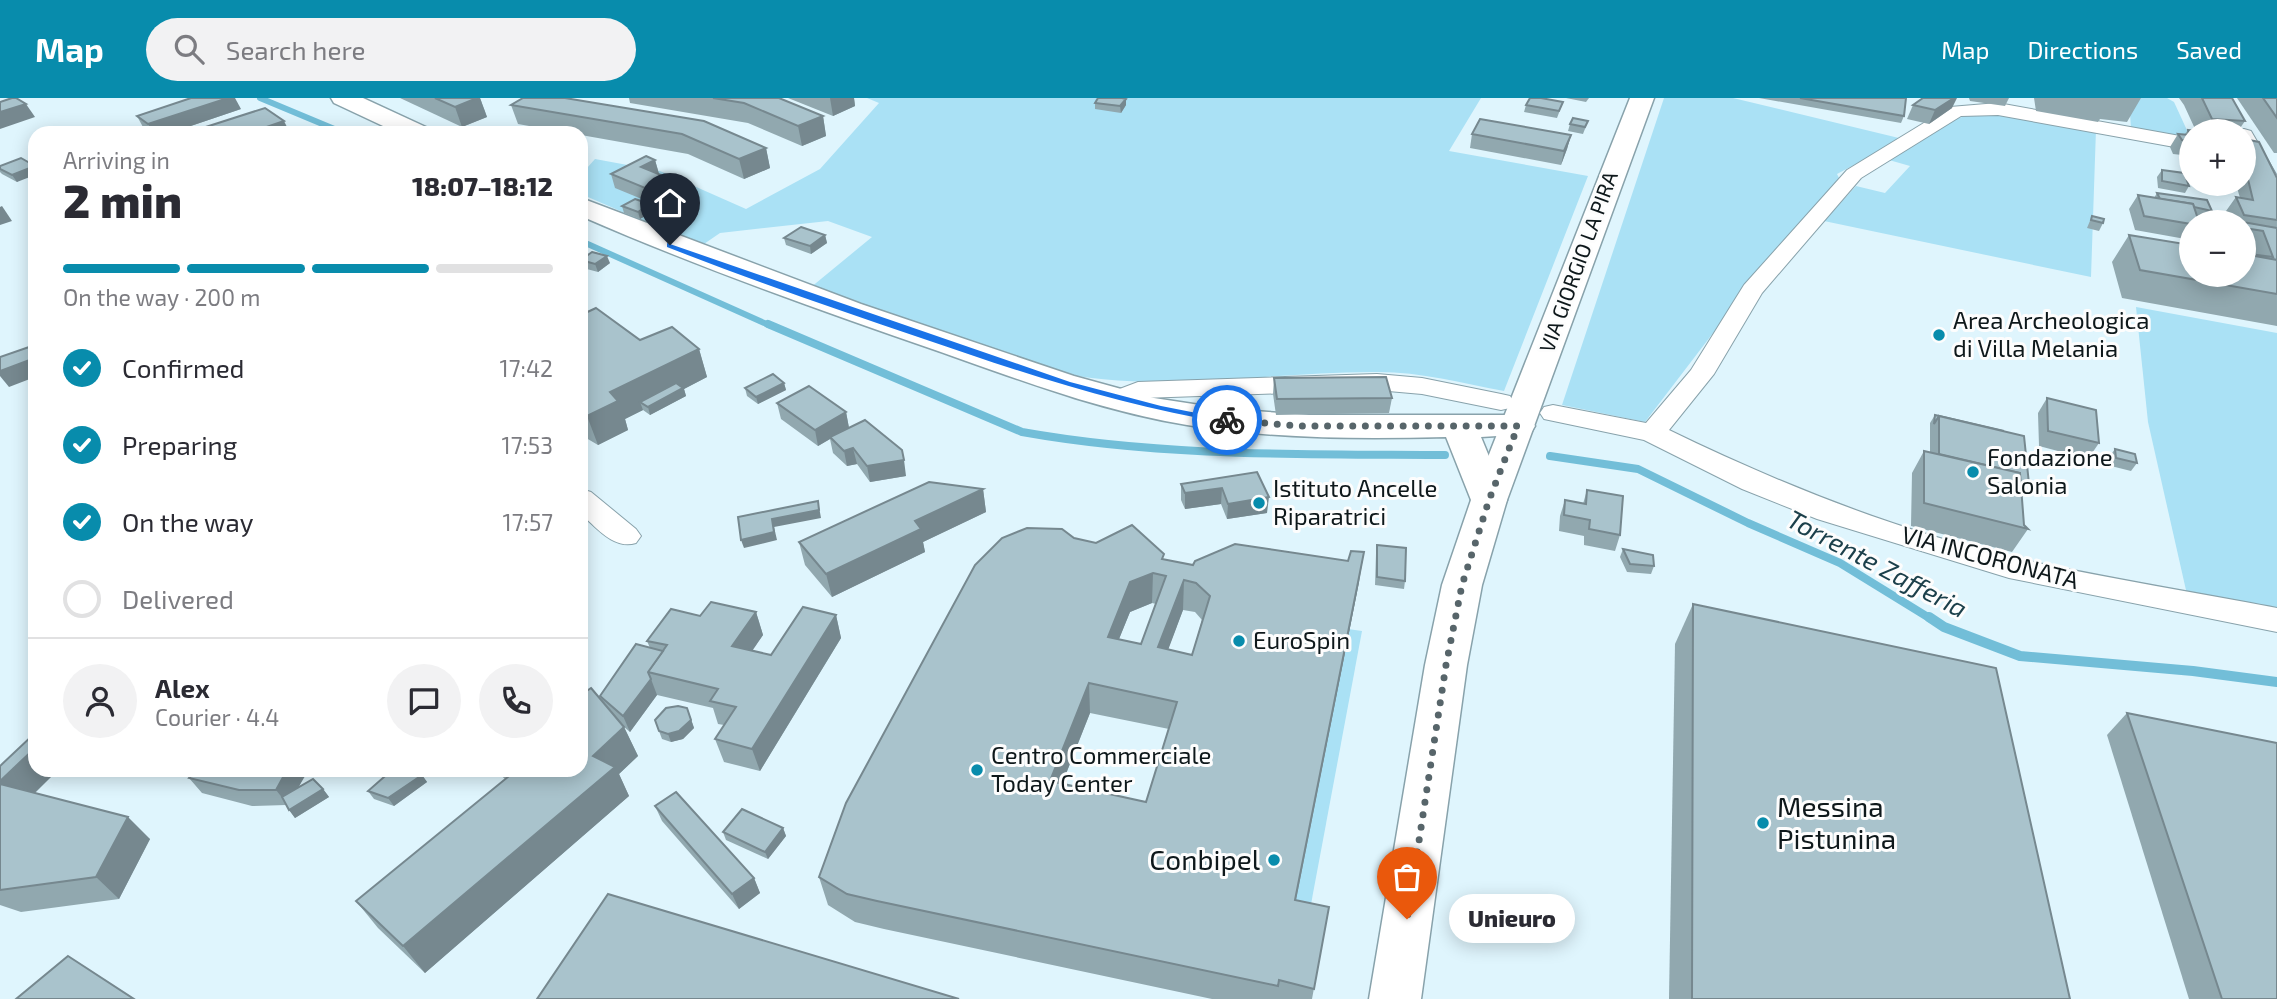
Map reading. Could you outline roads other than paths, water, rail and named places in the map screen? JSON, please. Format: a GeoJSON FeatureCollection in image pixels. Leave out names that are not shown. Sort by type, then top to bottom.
{"type":"FeatureCollection","features":[{"type":"Feature","properties":{"kind":"street"},"geometry":{"type":"LineString","coordinates":[[343,98],[404,126]]}},
{"type":"Feature","properties":{"kind":"street","name":"VIA GIORGIO LA PIRA"},"geometry":{"type":"LineString","coordinates":[[1395,999],[1446,665],[1462,585],[1489,500],[1524,414],[1642,98]]}},
{"type":"Feature","properties":{"kind":"street"},"geometry":{"type":"LineString","coordinates":[[1652,433],[1701,374],[1752,290],[1847,181],[1870,162],[1950,114],[1969,109],[1998,109],[2179,142]]}},
{"type":"Feature","properties":{"kind":"street"},"geometry":{"type":"LineString","coordinates":[[2256,159],[2277,194]]}},
{"type":"Feature","properties":{"kind":"street"},"geometry":{"type":"LineString","coordinates":[[588,209],[755,278],[1066,384],[1185,414],[1265,424],[1459,426],[1524,414]]}},
{"type":"Feature","properties":{"kind":"street","name":"VIA INCORONATA"},"geometry":{"type":"LineString","coordinates":[[1118,398],[1138,390],[1377,382],[1422,386],[1524,414],[1652,433],[1784,495],[1893,533],[2009,568],[2277,620]]}},
{"type":"Feature","properties":{"kind":"street"},"geometry":{"type":"LineString","coordinates":[[1459,426],[1489,500]]}},
{"type":"Feature","properties":{"kind":"street"},"geometry":{"type":"LineString","coordinates":[[588,505],[626,536]]}},
{"type":"Feature","properties":{"kind":"waterway","name":"Torrente Zafferia"},"geometry":{"type":"LineString","coordinates":[[260,98],[327,126]]}},
{"type":"Feature","properties":{"kind":"waterway","name":"Torrente Zafferia"},"geometry":{"type":"LineString","coordinates":[[588,244],[771,326]]}},
{"type":"Feature","properties":{"kind":"waterway","name":"Torrente Zafferia"},"geometry":{"type":"LineString","coordinates":[[768,324],[1022,432],[1180,450],[1445,455]]}},
{"type":"Feature","properties":{"kind":"waterway","name":"Torrente Zafferia"},"geometry":{"type":"LineString","coordinates":[[1550,456],[1638,469],[1748,523],[1840,563],[1931,619]]}},
{"type":"Feature","properties":{"kind":"waterway","name":"Torrente Zafferia"},"geometry":{"type":"LineString","coordinates":[[1929,617],[1944,627],[2020,656],[2193,671],[2277,682]]}},
{"type":"Feature","properties":{"kind":"place","name":"Area Archeologica di Villa Melania"},"geometry":{"type":"Point","coordinates":[1939,335]}},
{"type":"Feature","properties":{"kind":"place","name":"Fondazione Salonia"},"geometry":{"type":"Point","coordinates":[1973,472]}},
{"type":"Feature","properties":{"kind":"place","name":"Istituto Ancelle Riparatrici"},"geometry":{"type":"Point","coordinates":[1259,503]}},
{"type":"Feature","properties":{"kind":"place","name":"EuroSpin"},"geometry":{"type":"Point","coordinates":[1239,641]}},
{"type":"Feature","properties":{"kind":"place","name":"Centro Commerciale Today Center"},"geometry":{"type":"Point","coordinates":[977,770]}},
{"type":"Feature","properties":{"kind":"place","name":"Messina Pistunina"},"geometry":{"type":"Point","coordinates":[1763,823]}},
{"type":"Feature","properties":{"kind":"place","name":"Conbipel"},"geometry":{"type":"Point","coordinates":[1274,860]}},
{"type":"Feature","properties":{"kind":"place","name":"Unieuro"},"geometry":{"type":"Point","coordinates":[1407,919]}}]}
